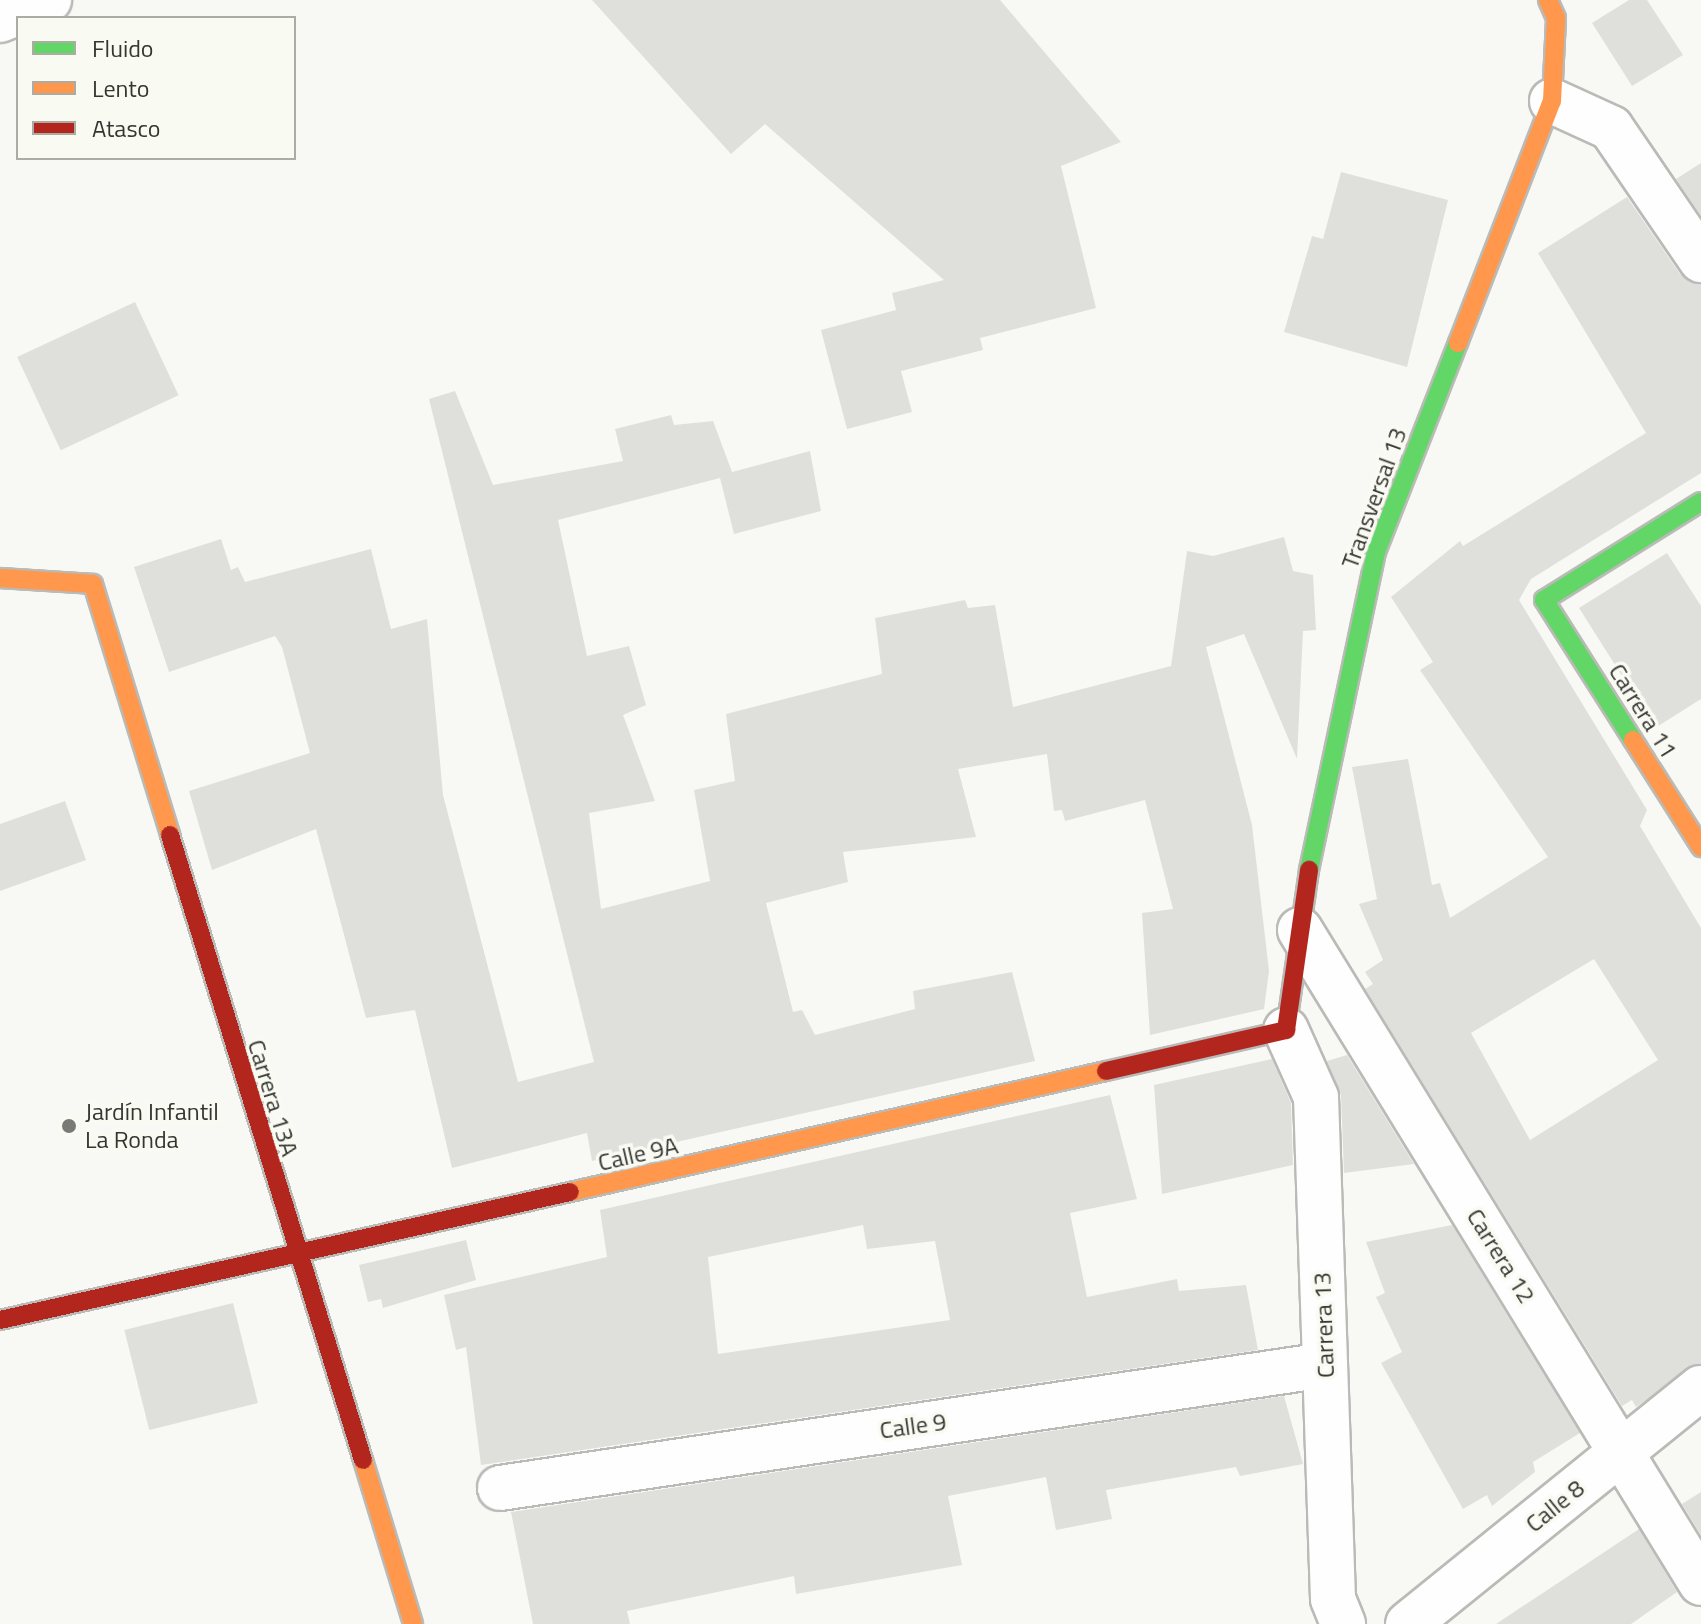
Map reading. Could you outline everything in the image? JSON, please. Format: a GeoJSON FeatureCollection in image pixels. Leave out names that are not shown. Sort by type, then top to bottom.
{"type":"FeatureCollection","features":[{"type":"Feature","properties":{"kind":"street"},"geometry":{"type":"LineString","coordinates":[[0,20],[49,0]]}},
{"type":"Feature","properties":{"kind":"street","name":"Transversal 13"},"geometry":{"type":"LineString","coordinates":[[1286,1030],[1319,795],[1376,552],[1552,101],[1556,18],[1548,0]]}},
{"type":"Feature","properties":{"kind":"street"},"geometry":{"type":"LineString","coordinates":[[1552,101],[1611,128],[1701,260]]}},
{"type":"Feature","properties":{"kind":"street","name":"Carrera 11"},"geometry":{"type":"LineString","coordinates":[[1701,502],[1544,600],[1701,847]]}},
{"type":"Feature","properties":{"kind":"street","name":"Carrera 13A"},"geometry":{"type":"LineString","coordinates":[[0,578],[93,584],[296,1257],[413,1624]]}},
{"type":"Feature","properties":{"kind":"street","name":"Carrera 12"},"geometry":{"type":"LineString","coordinates":[[1300,930],[1701,1583]]}},
{"type":"Feature","properties":{"kind":"street","name":"Calle 9A"},"geometry":{"type":"LineString","coordinates":[[0,1320],[296,1257],[1286,1030]]}},
{"type":"Feature","properties":{"kind":"street","name":"Carrera 13"},"geometry":{"type":"LineString","coordinates":[[1286,1030],[1316,1097],[1333,1599],[1343,1624]]}},
{"type":"Feature","properties":{"kind":"street","name":"Calle 9"},"geometry":{"type":"LineString","coordinates":[[500,1488],[1325,1365]]}},
{"type":"Feature","properties":{"kind":"street","name":"Calle 8"},"geometry":{"type":"LineString","coordinates":[[1408,1624],[1701,1388]]}},
{"type":"Feature","properties":{"kind":"building"},"geometry":{"type":"Polygon","coordinates":[[[592,0],[1000,0],[1121,142],[1061,166],[1096,308],[980,338],[983,350],[901,371],[912,412],[847,429],[821,330],[896,310],[892,293],[944,280],[765,124],[731,154],[592,0]]]}},
{"type":"Feature","properties":{"kind":"building"},"geometry":{"type":"Polygon","coordinates":[[[1629,0],[1647,0],[1683,55],[1632,86],[1592,23],[1629,0]]]}},
{"type":"Feature","properties":{"kind":"building"},"geometry":{"type":"Polygon","coordinates":[[[1701,163],[1701,216],[1676,179],[1701,163]]]}},
{"type":"Feature","properties":{"kind":"building"},"geometry":{"type":"Polygon","coordinates":[[[1341,172],[1448,200],[1407,367],[1284,332],[1312,236],[1323,239],[1341,172]]]}},
{"type":"Feature","properties":{"kind":"building"},"geometry":{"type":"Polygon","coordinates":[[[1627,197],[1680,274],[1701,285],[1701,473],[1531,579],[1519,600],[1647,810],[1640,826],[1701,928],[1701,1364],[1636,1407],[1632,1400],[1622,1406],[1365,989],[1373,984],[1365,972],[1383,960],[1359,904],[1377,899],[1352,767],[1408,759],[1432,885],[1440,883],[1450,918],[1548,857],[1420,670],[1433,662],[1391,597],[1460,541],[1463,546],[1646,433],[1538,253],[1627,197]],[[1594,959],[1471,1033],[1530,1140],[1658,1060],[1594,959]]]}},
{"type":"Feature","properties":{"kind":"building"},"geometry":{"type":"Polygon","coordinates":[[[135,302],[179,395],[61,450],[17,357],[135,302]]]}},
{"type":"Feature","properties":{"kind":"building"},"geometry":{"type":"Polygon","coordinates":[[[455,391],[493,485],[623,461],[615,429],[671,415],[674,425],[713,421],[732,472],[810,451],[821,511],[734,534],[720,478],[558,520],[587,656],[629,646],[646,705],[623,715],[655,801],[589,813],[601,909],[710,881],[694,790],[735,781],[726,714],[882,674],[875,618],[965,600],[968,608],[995,605],[1013,707],[1171,666],[1187,551],[1213,556],[1284,537],[1293,571],[1313,575],[1316,630],[1303,631],[1297,759],[1244,634],[1206,647],[1252,825],[1269,971],[1264,1009],[1150,1035],[1142,913],[1173,909],[1145,800],[1065,821],[1062,810],[1054,811],[1047,754],[958,769],[976,837],[843,852],[848,882],[766,903],[793,1012],[802,1010],[815,1035],[915,1009],[913,991],[1012,972],[1035,1061],[592,1161],[587,1133],[452,1168],[415,1010],[366,1018],[316,829],[212,870],[189,791],[310,753],[282,647],[275,636],[169,672],[134,567],[221,539],[231,570],[238,567],[245,582],[371,549],[391,629],[427,619],[443,795],[518,1082],[594,1062],[429,399],[455,391]]]}},
{"type":"Feature","properties":{"kind":"building"},"geometry":{"type":"Polygon","coordinates":[[[1667,553],[1701,606],[1701,699],[1655,728],[1579,608],[1667,553]]]}},
{"type":"Feature","properties":{"kind":"building"},"geometry":{"type":"Polygon","coordinates":[[[65,801],[86,860],[0,891],[0,824],[65,801]]]}},
{"type":"Feature","properties":{"kind":"building"},"geometry":{"type":"Polygon","coordinates":[[[1347,1055],[1414,1164],[1344,1173],[1341,1096],[1327,1061],[1347,1055]]]}},
{"type":"Feature","properties":{"kind":"building"},"geometry":{"type":"Polygon","coordinates":[[[1272,1059],[1291,1103],[1293,1165],[1162,1194],[1154,1085],[1272,1059]]]}},
{"type":"Feature","properties":{"kind":"building"},"geometry":{"type":"Polygon","coordinates":[[[1110,1095],[1137,1199],[1070,1213],[1087,1297],[1177,1279],[1179,1291],[1246,1285],[1258,1350],[481,1465],[466,1347],[456,1350],[444,1295],[607,1257],[600,1210],[1110,1095]],[[863,1225],[708,1257],[718,1354],[950,1320],[935,1241],[867,1249],[863,1225]]]}},
{"type":"Feature","properties":{"kind":"building"},"geometry":{"type":"Polygon","coordinates":[[[1452,1225],[1580,1433],[1533,1462],[1535,1472],[1492,1506],[1487,1495],[1463,1509],[1381,1363],[1402,1352],[1376,1297],[1385,1293],[1366,1242],[1452,1225]]]}},
{"type":"Feature","properties":{"kind":"building"},"geometry":{"type":"Polygon","coordinates":[[[466,1240],[476,1280],[383,1308],[381,1299],[368,1302],[359,1265],[466,1240]]]}},
{"type":"Feature","properties":{"kind":"building"},"geometry":{"type":"Polygon","coordinates":[[[233,1303],[258,1403],[149,1430],[124,1330],[233,1303]]]}},
{"type":"Feature","properties":{"kind":"building"},"geometry":{"type":"Polygon","coordinates":[[[1284,1396],[1303,1464],[1240,1476],[1236,1467],[1106,1490],[1112,1519],[1056,1530],[1046,1477],[948,1496],[962,1565],[796,1594],[794,1576],[627,1611],[630,1624],[533,1624],[511,1512],[1284,1396]]]}},
{"type":"Feature","properties":{"kind":"building"},"geometry":{"type":"Polygon","coordinates":[[[1701,1492],[1701,1535],[1682,1504],[1701,1492]]]}},
{"type":"Feature","properties":{"kind":"building"},"geometry":{"type":"Polygon","coordinates":[[[1639,1529],[1677,1592],[1631,1624],[1496,1624],[1639,1529]]]}},
{"type":"Feature","properties":{"kind":"traffic: fast"},"geometry":{"type":"LineString","coordinates":[[1309,870],[1376,552],[1458,343]]}},
{"type":"Feature","properties":{"kind":"traffic: fast"},"geometry":{"type":"LineString","coordinates":[[1633,740],[1544,600],[1701,502]]}},
{"type":"Feature","properties":{"kind":"traffic: slow"},"geometry":{"type":"LineString","coordinates":[[1458,343],[1552,101],[1556,18],[1548,0]]}},
{"type":"Feature","properties":{"kind":"traffic: slow"},"geometry":{"type":"LineString","coordinates":[[0,578],[93,584],[170,835]]}},
{"type":"Feature","properties":{"kind":"traffic: slow"},"geometry":{"type":"LineString","coordinates":[[1633,740],[1701,847]]}},
{"type":"Feature","properties":{"kind":"traffic: slow"},"geometry":{"type":"LineString","coordinates":[[570,1192],[1106,1071]]}},
{"type":"Feature","properties":{"kind":"traffic: slow"},"geometry":{"type":"LineString","coordinates":[[363,1460],[413,1624]]}},
{"type":"Feature","properties":{"kind":"traffic: jam"},"geometry":{"type":"LineString","coordinates":[[170,835],[363,1460]]}},
{"type":"Feature","properties":{"kind":"traffic: jam"},"geometry":{"type":"LineString","coordinates":[[1106,1071],[1286,1030],[1309,870]]}},
{"type":"Feature","properties":{"kind":"traffic: jam"},"geometry":{"type":"LineString","coordinates":[[0,1320],[570,1192]]}},
{"type":"Feature","properties":{"kind":"place","name":"Jardín Infantil La Ronda"},"geometry":{"type":"Point","coordinates":[69,1126]}}]}
